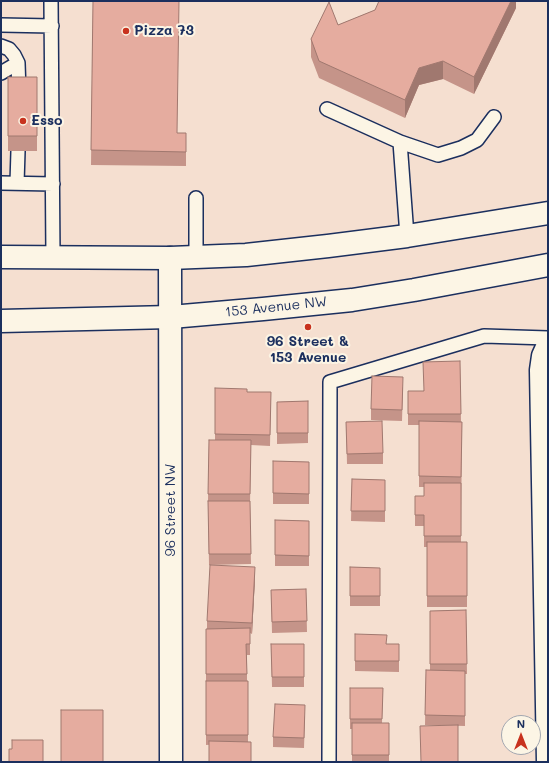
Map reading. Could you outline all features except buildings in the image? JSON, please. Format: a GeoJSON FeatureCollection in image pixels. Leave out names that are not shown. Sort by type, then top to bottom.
{"type":"FeatureCollection","features":[{"type":"Feature","properties":{"kind":"main road"},"geometry":{"type":"LineString","coordinates":[[1,257],[170,258],[246,255],[407,236],[548,213]]}},
{"type":"Feature","properties":{"kind":"main road","name":"96 Street NW"},"geometry":{"type":"LineString","coordinates":[[170,258],[172,762]]}},
{"type":"Feature","properties":{"kind":"main road","name":"153 Avenue NW"},"geometry":{"type":"LineString","coordinates":[[1,321],[171,317],[352,300],[548,265]]}},
{"type":"Feature","properties":{"kind":"main road"},"geometry":{"type":"LineString","coordinates":[[548,345],[543,356],[541,370],[548,762]]}},
{"type":"Feature","properties":{"kind":"lane"},"geometry":{"type":"LineString","coordinates":[[51,1],[53,257]]}},
{"type":"Feature","properties":{"kind":"lane"},"geometry":{"type":"LineString","coordinates":[[1,25],[52,26]]}},
{"type":"Feature","properties":{"kind":"lane"},"geometry":{"type":"LineString","coordinates":[[1,46],[9,50],[14,55],[18,63],[19,92]]}},
{"type":"Feature","properties":{"kind":"lane"},"geometry":{"type":"LineString","coordinates":[[1,73],[18,63]]}},
{"type":"Feature","properties":{"kind":"lane"},"geometry":{"type":"LineString","coordinates":[[327,109],[400,142],[438,155],[461,148],[477,140],[494,117]]}},
{"type":"Feature","properties":{"kind":"lane"},"geometry":{"type":"LineString","coordinates":[[400,142],[407,236]]}},
{"type":"Feature","properties":{"kind":"lane"},"geometry":{"type":"LineString","coordinates":[[17,183],[18,151]]}},
{"type":"Feature","properties":{"kind":"lane"},"geometry":{"type":"LineString","coordinates":[[1,183],[53,184]]}},
{"type":"Feature","properties":{"kind":"lane"},"geometry":{"type":"LineString","coordinates":[[196,198],[196,257]]}},
{"type":"Feature","properties":{"kind":"lane"},"geometry":{"type":"LineString","coordinates":[[328,762],[330,382],[484,336],[548,338]]}},
{"type":"Feature","properties":{"kind":"place","name":"Pizza 73"},"geometry":{"type":"Point","coordinates":[126,31]}},
{"type":"Feature","properties":{"kind":"place","name":"Esso"},"geometry":{"type":"Point","coordinates":[23,121]}},
{"type":"Feature","properties":{"kind":"place","name":"96 Street & 153 Avenue"},"geometry":{"type":"Point","coordinates":[308,327]}}]}
